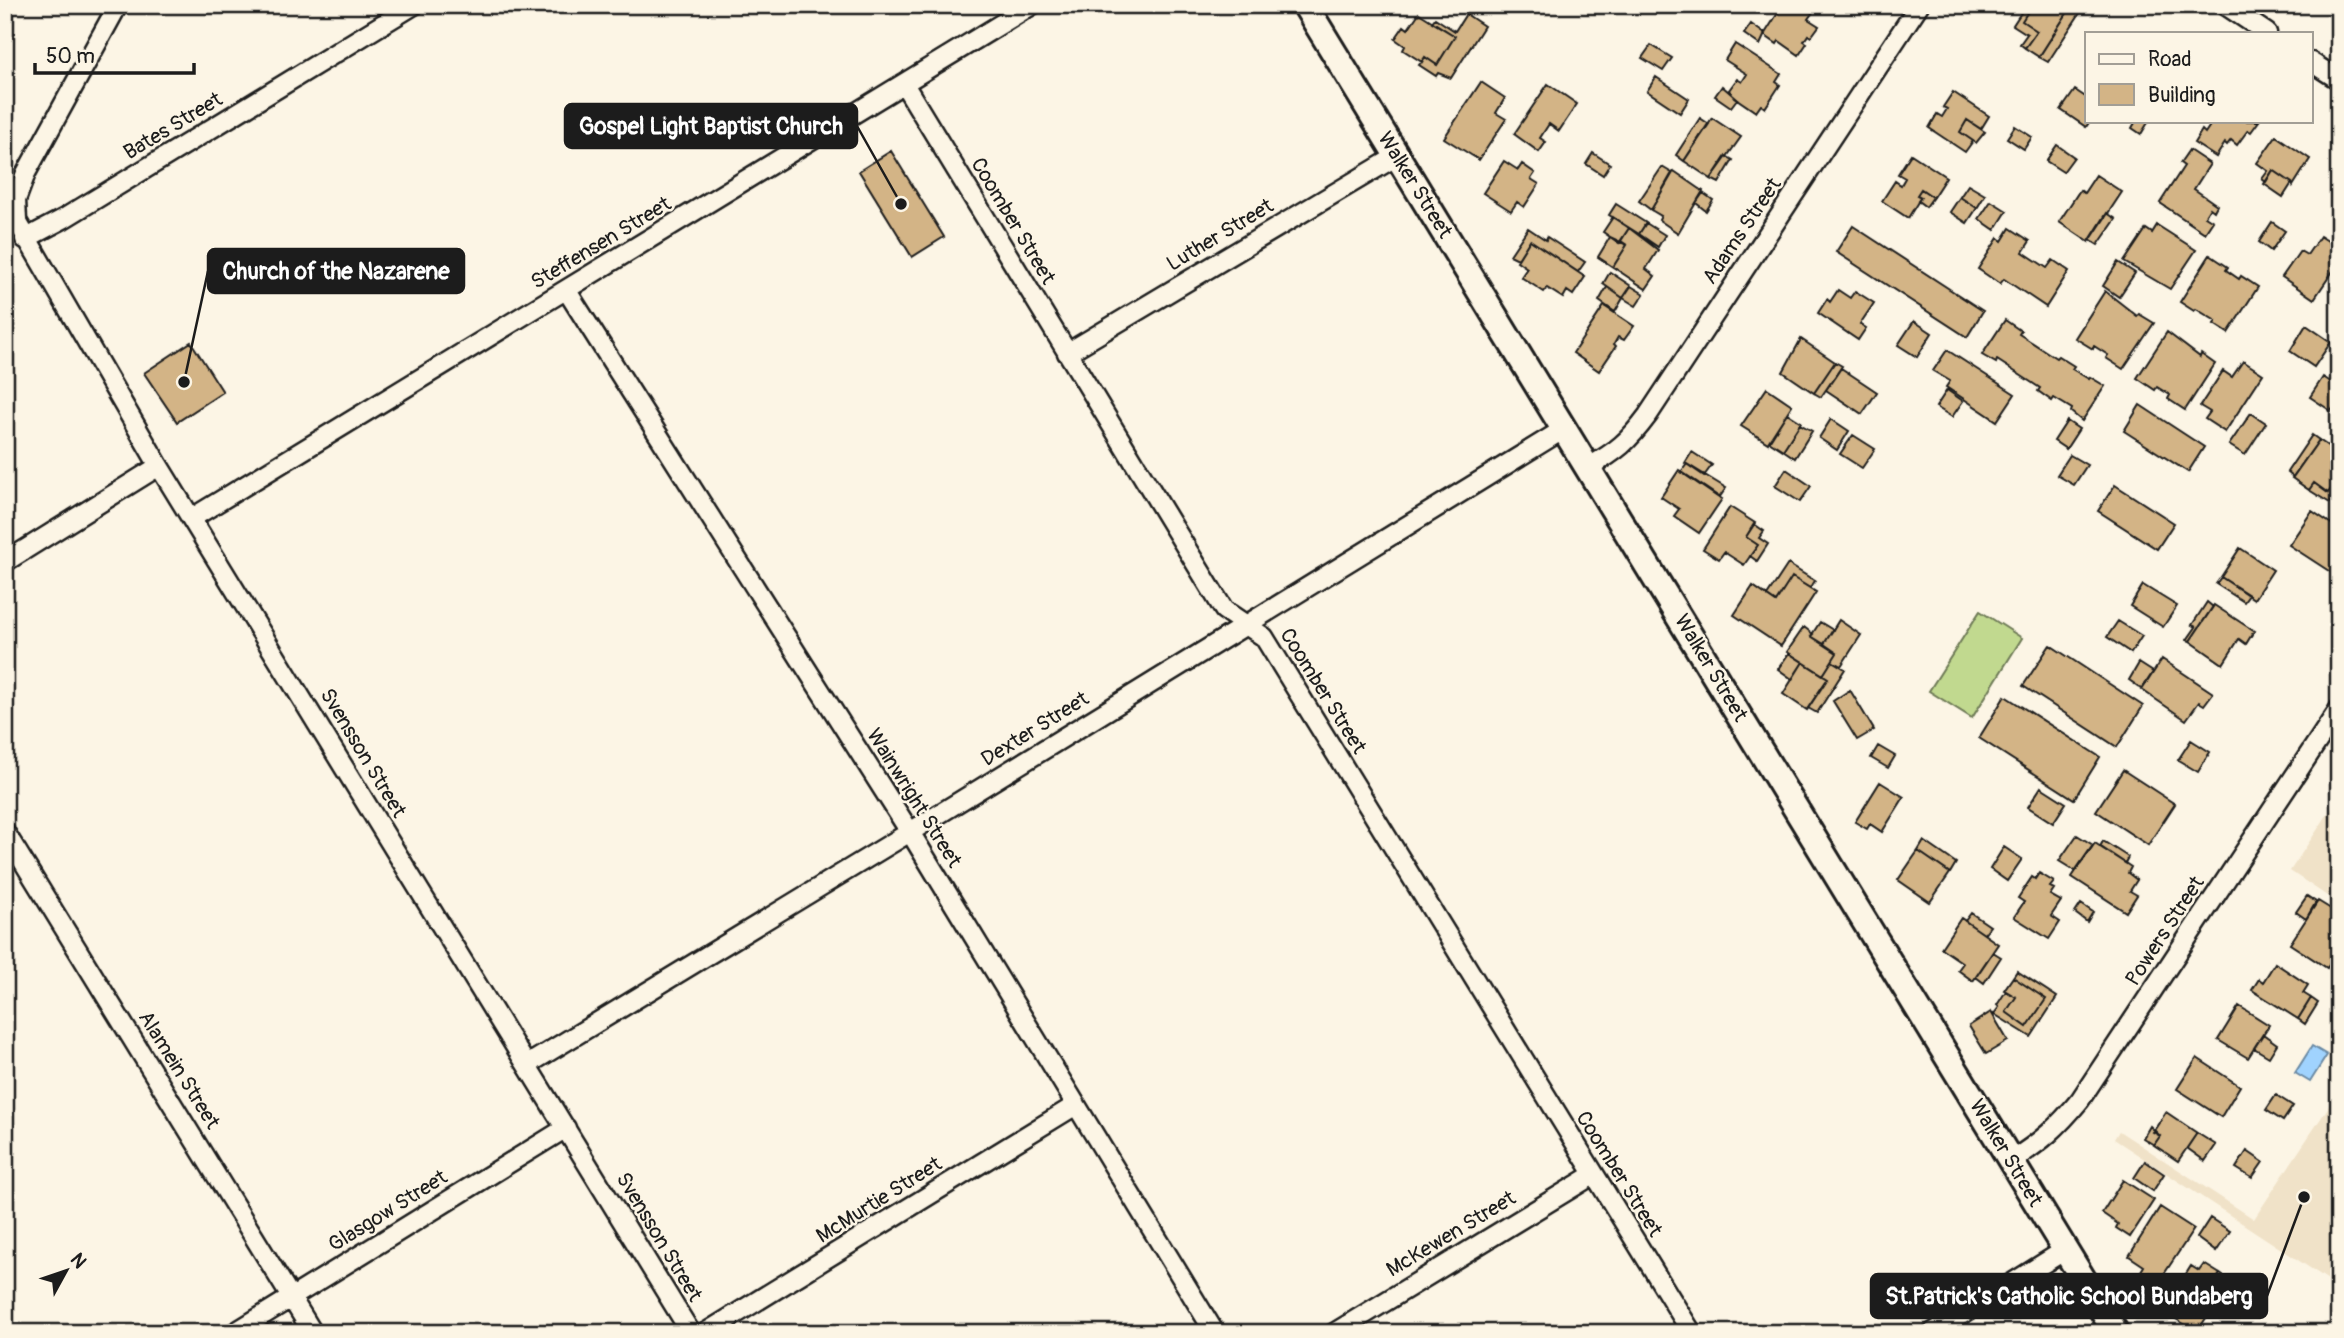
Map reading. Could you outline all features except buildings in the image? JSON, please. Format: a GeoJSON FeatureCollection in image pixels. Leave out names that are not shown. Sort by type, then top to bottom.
{"type":"FeatureCollection","features":[{"type":"Feature","properties":{"kind":"main road","name":"Walker Street"},"geometry":{"type":"LineString","coordinates":[[1304,5],[1589,467],[2116,1333]]}},
{"type":"Feature","properties":{"kind":"street"},"geometry":{"type":"LineString","coordinates":[[12,189],[118,5]]}},
{"type":"Feature","properties":{"kind":"street","name":"Bates Street"},"geometry":{"type":"LineString","coordinates":[[25,239],[63,219],[414,5]]}},
{"type":"Feature","properties":{"kind":"street","name":"Steffensen Street"},"geometry":{"type":"LineString","coordinates":[[192,518],[1032,5]]}},
{"type":"Feature","properties":{"kind":"street","name":"Adams Street"},"geometry":{"type":"LineString","coordinates":[[1589,467],[1618,450],[1633,436],[1919,5]]}},
{"type":"Feature","properties":{"kind":"street"},"geometry":{"type":"LineString","coordinates":[[2225,5],[2266,32]]}},
{"type":"Feature","properties":{"kind":"street"},"geometry":{"type":"LineString","coordinates":[[2312,63],[2339,80]]}},
{"type":"Feature","properties":{"kind":"street","name":"Coomber Street"},"geometry":{"type":"LineString","coordinates":[[905,84],[1224,610],[1264,637],[1592,1175],[1692,1333]]}},
{"type":"Feature","properties":{"kind":"street","name":"Luther Street"},"geometry":{"type":"LineString","coordinates":[[1067,353],[1397,156]]}},
{"type":"Feature","properties":{"kind":"street","name":"Svensson Street"},"geometry":{"type":"LineString","coordinates":[[12,189],[15,211],[25,239],[159,466],[691,1333]]}},
{"type":"Feature","properties":{"kind":"street","name":"Wainwright Street"},"geometry":{"type":"LineString","coordinates":[[567,290],[909,832],[1216,1333]]}},
{"type":"Feature","properties":{"kind":"street","name":"Dexter Street"},"geometry":{"type":"LineString","coordinates":[[527,1065],[1564,429]]}},
{"type":"Feature","properties":{"kind":"street"},"geometry":{"type":"LineString","coordinates":[[5,562],[159,466]]}},
{"type":"Feature","properties":{"kind":"street","name":"Powers Street"},"geometry":{"type":"LineString","coordinates":[[2011,1161],[2042,1142],[2080,1100],[2339,709]]}},
{"type":"Feature","properties":{"kind":"street","name":"Alamein Street"},"geometry":{"type":"LineString","coordinates":[[5,832],[313,1333]]}},
{"type":"Feature","properties":{"kind":"street","name":"McMurtie Street"},"geometry":{"type":"LineString","coordinates":[[705,1333],[1076,1105]]}},
{"type":"Feature","properties":{"kind":"street","name":"Glasgow Street"},"geometry":{"type":"LineString","coordinates":[[234,1333],[566,1128]]}},
{"type":"Feature","properties":{"kind":"street","name":"McKewen Street"},"geometry":{"type":"LineString","coordinates":[[1334,1333],[1592,1175]]}},
{"type":"Feature","properties":{"kind":"street"},"geometry":{"type":"LineString","coordinates":[[1932,1333],[2065,1250]]}},
{"type":"Feature","properties":{"kind":"shaded area"},"geometry":{"type":"Polygon","coordinates":[[[2339,797],[2339,904],[2290,871],[2339,797]]]}},
{"type":"Feature","properties":{"kind":"shaded area"},"geometry":{"type":"Polygon","coordinates":[[[2339,1091],[2339,1287],[2114,1139],[2119,1131],[2254,1219],[2339,1091]]]}},
{"type":"Feature","properties":{"kind":"green space"},"geometry":{"type":"Polygon","coordinates":[[[1980,611],[2022,638],[1972,718],[1929,691],[1980,611]]]}},
{"type":"Feature","properties":{"kind":"water"},"geometry":{"type":"Polygon","coordinates":[[[2312,1046],[2327,1055],[2310,1082],[2295,1073],[2312,1046]]]}},
{"type":"Feature","properties":{"kind":"place","name":"Gospel Light Baptist Church"},"geometry":{"type":"Point","coordinates":[901,204]}},
{"type":"Feature","properties":{"kind":"place","name":"Church of the Nazarene"},"geometry":{"type":"Point","coordinates":[184,382]}},
{"type":"Feature","properties":{"kind":"place","name":"St.Patrick's Catholic School Bundaberg"},"geometry":{"type":"Point","coordinates":[2304,1197]}}]}
